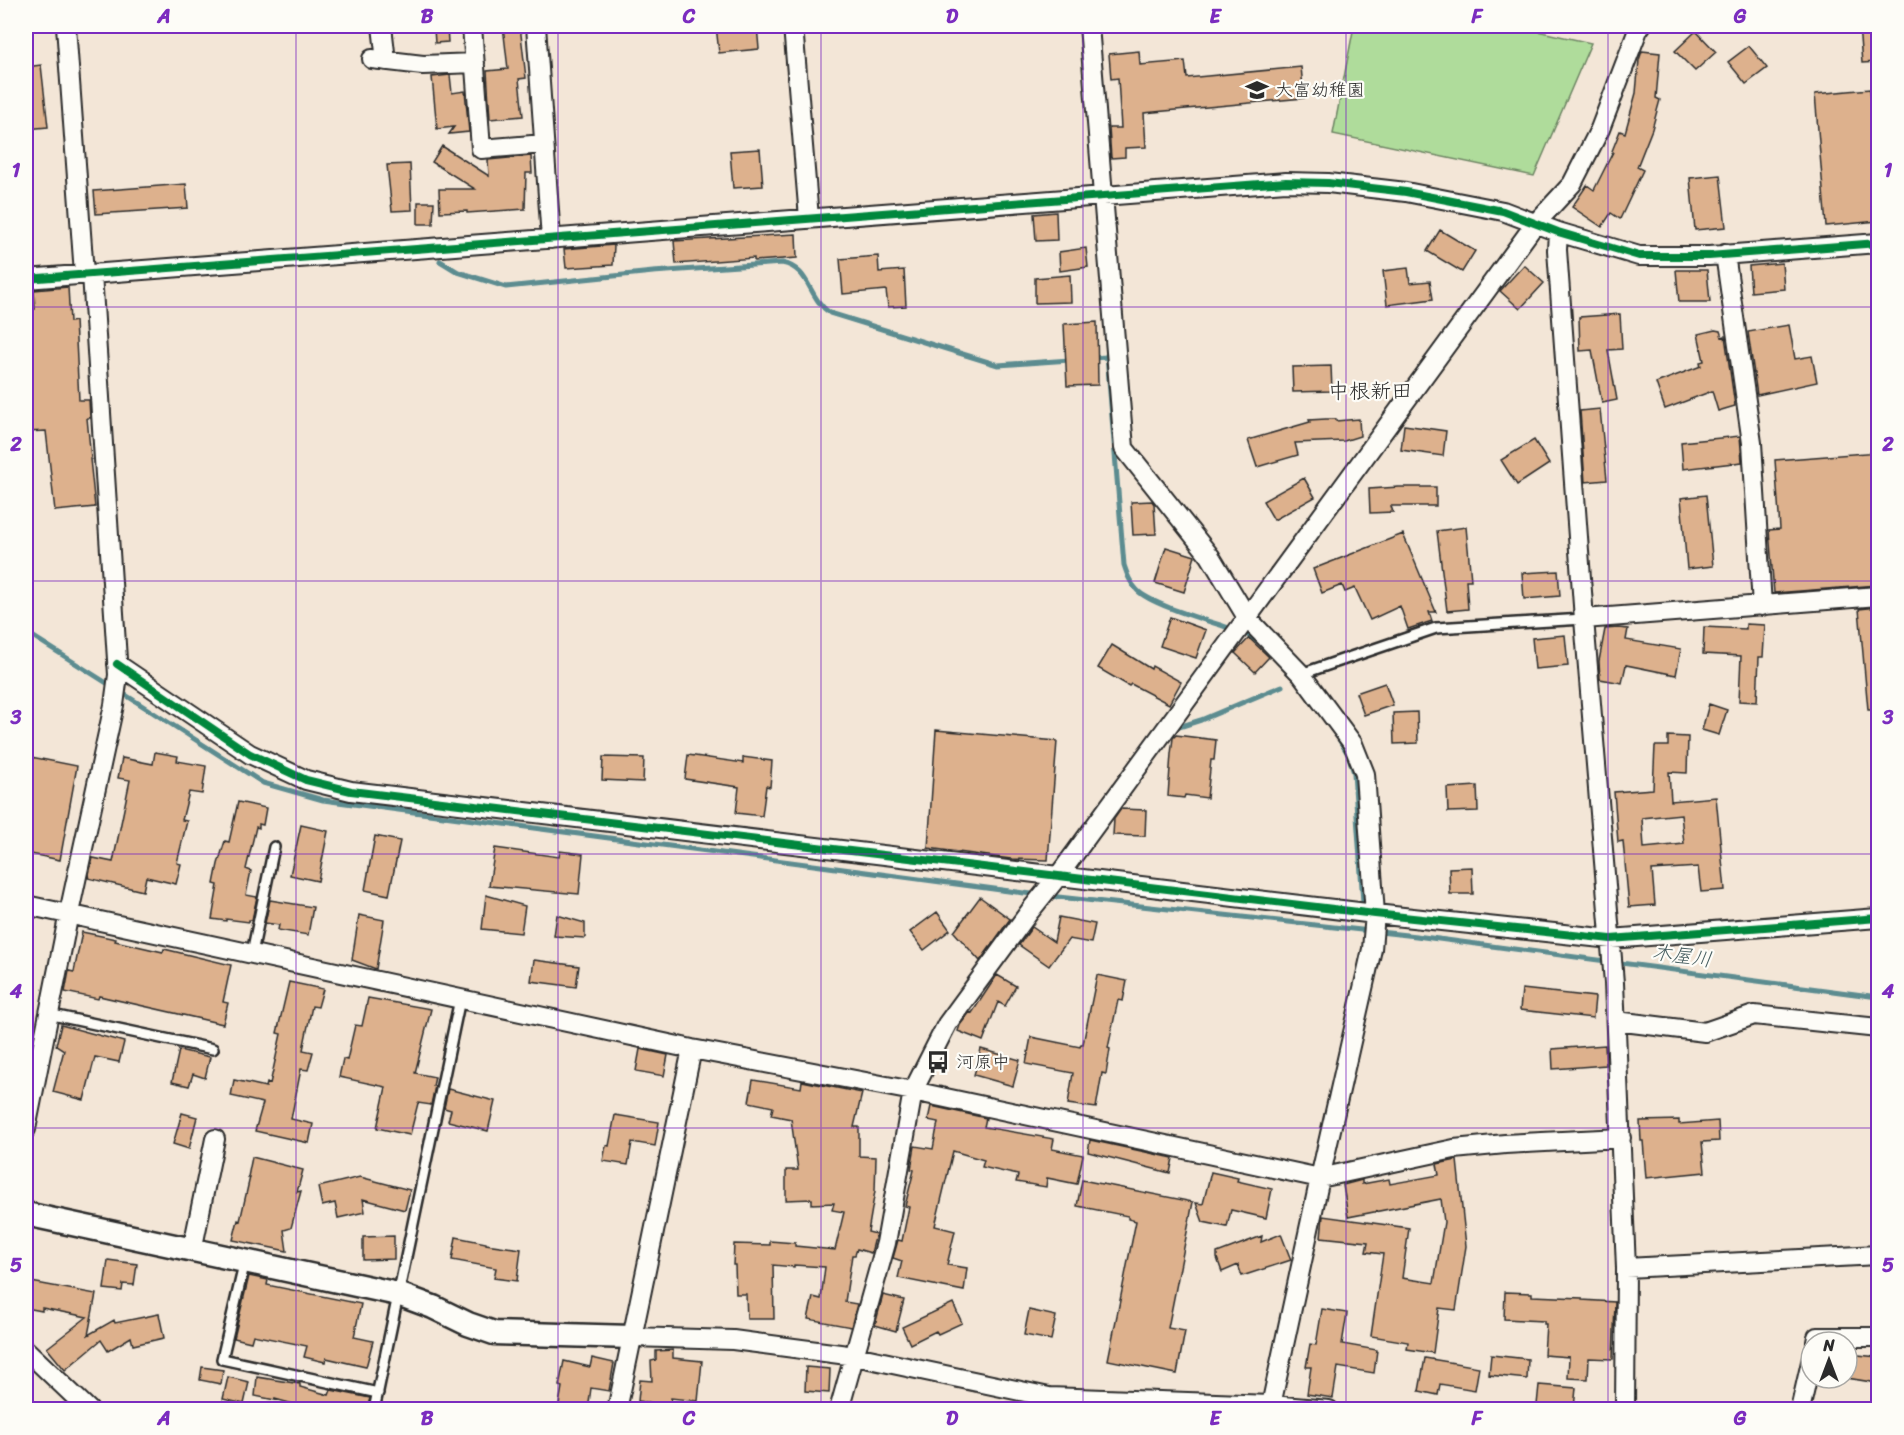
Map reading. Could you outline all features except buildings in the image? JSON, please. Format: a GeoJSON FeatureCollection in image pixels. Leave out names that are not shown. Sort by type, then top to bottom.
{"type":"FeatureCollection","features":[{"type":"Feature","properties":{"kind":"street"},"geometry":{"type":"LineString","coordinates":[[26,1129],[48,1014],[114,705],[118,669],[88,274],[66,26]]}},
{"type":"Feature","properties":{"kind":"street"},"geometry":{"type":"LineString","coordinates":[[382,26],[379,60],[423,65],[475,63]]}},
{"type":"Feature","properties":{"kind":"street"},"geometry":{"type":"LineString","coordinates":[[472,26],[482,149],[544,144]]}},
{"type":"Feature","properties":{"kind":"street"},"geometry":{"type":"LineString","coordinates":[[536,26],[551,239]]}},
{"type":"Feature","properties":{"kind":"street"},"geometry":{"type":"LineString","coordinates":[[792,26],[808,218]]}},
{"type":"Feature","properties":{"kind":"street"},"geometry":{"type":"LineString","coordinates":[[1089,26],[1124,448],[1210,556],[1248,619],[1301,674],[1353,744],[1365,774],[1375,914],[1372,949],[1271,1407]]}},
{"type":"Feature","properties":{"kind":"street"},"geometry":{"type":"LineString","coordinates":[[839,1410],[886,1243],[913,1091],[947,1024],[1248,619],[1535,224],[1572,184],[1600,129],[1641,26]]}},
{"type":"Feature","properties":{"kind":"street"},"geometry":{"type":"LineString","coordinates":[[26,279],[1286,182],[1328,183],[1406,192],[1503,211],[1558,232],[1639,256],[1725,255],[1878,243]]}},
{"type":"Feature","properties":{"kind":"street"},"geometry":{"type":"LineString","coordinates":[[1558,232],[1557,250],[1584,619],[1614,983],[1626,1268],[1625,1410]]}},
{"type":"Feature","properties":{"kind":"street"},"geometry":{"type":"LineString","coordinates":[[1725,255],[1752,443],[1762,606]]}},
{"type":"Feature","properties":{"kind":"street"},"geometry":{"type":"LineString","coordinates":[[1584,619],[1878,596]]}},
{"type":"Feature","properties":{"kind":"street"},"geometry":{"type":"LineString","coordinates":[[118,669],[250,754],[306,780],[351,791],[1375,914],[1611,939],[1878,918]]}},
{"type":"Feature","properties":{"kind":"street"},"geometry":{"type":"LineString","coordinates":[[26,905],[692,1049],[913,1091],[1320,1178],[1454,1149],[1621,1138]]}},
{"type":"Feature","properties":{"kind":"street"},"geometry":{"type":"LineString","coordinates":[[1616,1021],[1705,1032],[1754,1015],[1878,1028]]}},
{"type":"Feature","properties":{"kind":"street"},"geometry":{"type":"LineString","coordinates":[[617,1410],[692,1049]]}},
{"type":"Feature","properties":{"kind":"street"},"geometry":{"type":"LineString","coordinates":[[192,1251],[215,1139]]}},
{"type":"Feature","properties":{"kind":"street"},"geometry":{"type":"LineString","coordinates":[[26,1214],[398,1294],[433,1307],[468,1324],[494,1332],[733,1340],[855,1356],[1048,1397],[1329,1410]]}},
{"type":"Feature","properties":{"kind":"street"},"geometry":{"type":"LineString","coordinates":[[1626,1268],[1878,1255]]}},
{"type":"Feature","properties":{"kind":"street"},"geometry":{"type":"LineString","coordinates":[[1859,1337],[1878,1337]]}},
{"type":"Feature","properties":{"kind":"street"},"geometry":{"type":"LineString","coordinates":[[26,1350],[89,1410]]}},
{"type":"Feature","properties":{"kind":"street"},"geometry":{"type":"LineString","coordinates":[[1800,1410],[1805,1390]]}},
{"type":"Feature","properties":{"kind":"lane"},"geometry":{"type":"LineString","coordinates":[[1301,674],[1436,628],[1584,619]]}},
{"type":"Feature","properties":{"kind":"lane"},"geometry":{"type":"LineString","coordinates":[[252,953],[274,846]]}},
{"type":"Feature","properties":{"kind":"lane"},"geometry":{"type":"LineString","coordinates":[[374,1410],[460,999]]}},
{"type":"Feature","properties":{"kind":"lane"},"geometry":{"type":"LineString","coordinates":[[48,1014],[213,1049]]}},
{"type":"Feature","properties":{"kind":"lane"},"geometry":{"type":"LineString","coordinates":[[244,1262],[222,1359],[378,1393]]}},
{"type":"Feature","properties":{"kind":"green space"},"geometry":{"type":"Polygon","coordinates":[[[1354,26],[1515,26],[1591,43],[1534,176],[1333,134],[1354,26]]]}},
{"type":"Feature","properties":{"kind":"waterway"},"geometry":{"type":"LineString","coordinates":[[440,261],[458,272],[506,287],[653,272],[782,263],[791,266],[804,277],[817,299],[830,313],[998,365],[1070,360]]}},
{"type":"Feature","properties":{"kind":"waterway"},"geometry":{"type":"LineString","coordinates":[[1107,355],[1124,565],[1129,578],[1144,596],[1181,612],[1232,629]]}},
{"type":"Feature","properties":{"kind":"waterway"},"geometry":{"type":"LineString","coordinates":[[1092,358],[1107,357]]}},
{"type":"Feature","properties":{"kind":"waterway","name":"木屋川"},"geometry":{"type":"LineString","coordinates":[[26,632],[113,687]]}},
{"type":"Feature","properties":{"kind":"waterway"},"geometry":{"type":"LineString","coordinates":[[1249,636],[1263,645]]}},
{"type":"Feature","properties":{"kind":"waterway"},"geometry":{"type":"LineString","coordinates":[[1179,727],[1282,686]]}},
{"type":"Feature","properties":{"kind":"waterway","name":"木屋川"},"geometry":{"type":"LineString","coordinates":[[121,692],[263,783],[323,800],[1039,895]]}},
{"type":"Feature","properties":{"kind":"waterway"},"geometry":{"type":"LineString","coordinates":[[1340,741],[1348,754],[1354,773],[1363,902]]}},
{"type":"Feature","properties":{"kind":"waterway","name":"木屋川"},"geometry":{"type":"LineString","coordinates":[[1049,896],[1416,936],[1878,997]]}},
{"type":"Feature","properties":{"kind":"cycle path"},"geometry":{"type":"LineString","coordinates":[[26,279],[1286,182],[1328,183],[1406,192],[1503,211],[1558,232],[1639,256],[1709,256],[1878,243]]}},
{"type":"Feature","properties":{"kind":"cycle path"},"geometry":{"type":"LineString","coordinates":[[117,664],[250,754],[306,780],[351,791],[1375,914],[1611,939],[1878,918]]}},
{"type":"Feature","properties":{"kind":"place","name":"大富幼稚園"},"geometry":{"type":"Point","coordinates":[1257,90]}},
{"type":"Feature","properties":{"kind":"place","name":"河原中"},"geometry":{"type":"Point","coordinates":[938,1062]}},
{"type":"Feature","properties":{"kind":"district","name":"中根新田"},"geometry":{"type":"Point","coordinates":[1370,391]}}]}
